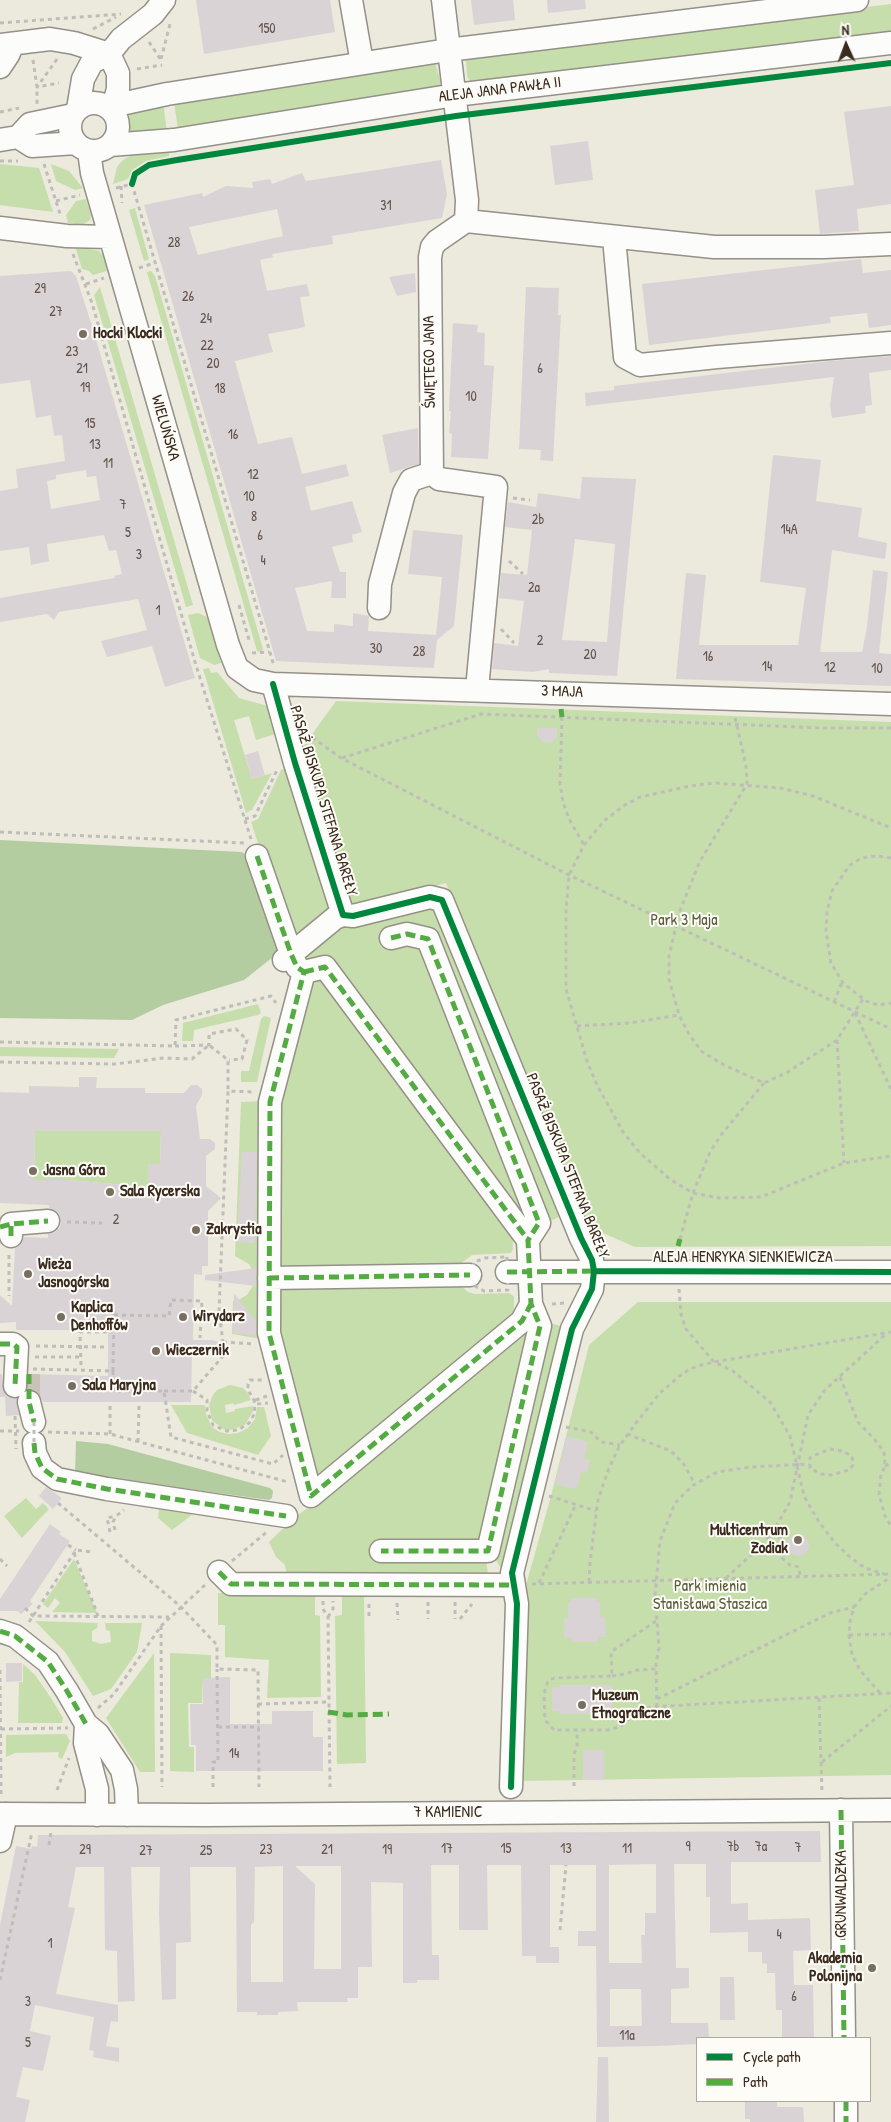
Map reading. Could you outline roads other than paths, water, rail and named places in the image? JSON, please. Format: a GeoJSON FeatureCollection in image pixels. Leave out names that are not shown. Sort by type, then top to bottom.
{"type":"FeatureCollection","features":[{"type":"Feature","properties":{"kind":"street"},"geometry":{"type":"LineString","coordinates":[[352,0],[362,63]]}},
{"type":"Feature","properties":{"kind":"street"},"geometry":{"type":"LineString","coordinates":[[443,0],[467,200],[466,221],[714,247],[824,247],[891,244]]}},
{"type":"Feature","properties":{"kind":"street"},"geometry":{"type":"LineString","coordinates":[[112,111],[120,104],[167,94],[448,50],[857,0]]}},
{"type":"Feature","properties":{"kind":"street"},"geometry":{"type":"LineString","coordinates":[[75,112],[92,103],[99,103],[112,111],[118,125],[118,132],[91,146],[70,129],[85,73],[92,62],[109,54],[121,39],[153,14],[168,9]]}},
{"type":"Feature","properties":{"kind":"street"},"geometry":{"type":"LineString","coordinates":[[0,67],[14,44],[50,40],[74,43],[109,54],[118,73],[118,90],[112,111]]}},
{"type":"Feature","properties":{"kind":"street","name":"ALEJA JANA PAWŁA II"},"geometry":{"type":"LineString","coordinates":[[9,139],[32,146],[91,146],[174,140],[455,95],[891,43]]}},
{"type":"Feature","properties":{"kind":"street","name":"ALEJA JANA PAWŁA II"},"geometry":{"type":"LineString","coordinates":[[9,139],[30,124],[75,112]]}},
{"type":"Feature","properties":{"kind":"street","name":"WIELUŃSKA"},"geometry":{"type":"LineString","coordinates":[[91,146],[92,173],[228,645],[237,668]]}},
{"type":"Feature","properties":{"kind":"street","name":"ŚWIĘTEGO JANA"},"geometry":{"type":"LineString","coordinates":[[432,473],[430,257],[432,247],[437,241],[466,221]]}},
{"type":"Feature","properties":{"kind":"street"},"geometry":{"type":"LineString","coordinates":[[0,228],[67,236],[110,237]]}},
{"type":"Feature","properties":{"kind":"street"},"geometry":{"type":"LineString","coordinates":[[614,238],[625,357],[640,365],[891,343]]}},
{"type":"Feature","properties":{"kind":"street"},"geometry":{"type":"LineString","coordinates":[[379,608],[380,584],[404,494],[411,480],[432,473],[439,479],[496,487],[477,689]]}},
{"type":"Feature","properties":{"kind":"street","name":"3 MAJA"},"geometry":{"type":"LineString","coordinates":[[237,668],[254,680],[273,684],[477,689],[891,704]]}},
{"type":"Feature","properties":{"kind":"street","name":"PASAŻ BISKUPA STEFANA BAREŁY"},"geometry":{"type":"LineString","coordinates":[[273,684],[295,763],[343,915],[353,916],[430,897],[442,900],[581,1238],[592,1260],[594,1271],[592,1289],[572,1329],[512,1573],[520,1585],[517,1604],[511,1787]]}},
{"type":"Feature","properties":{"kind":"street"},"geometry":{"type":"LineString","coordinates":[[257,856],[288,957],[304,972],[325,967],[528,1240],[531,1304],[540,1326],[488,1551],[381,1551]]}},
{"type":"Feature","properties":{"kind":"street"},"geometry":{"type":"LineString","coordinates":[[288,957],[335,918],[343,915]]}},
{"type":"Feature","properties":{"kind":"street"},"geometry":{"type":"LineString","coordinates":[[391,938],[407,934],[428,939],[540,1223],[528,1240]]}},
{"type":"Feature","properties":{"kind":"street"},"geometry":{"type":"LineString","coordinates":[[304,972],[270,1102],[269,1333],[311,1496],[522,1321],[531,1304]]}},
{"type":"Feature","properties":{"kind":"street"},"geometry":{"type":"LineString","coordinates":[[8,1234],[53,1221]]}},
{"type":"Feature","properties":{"kind":"street","name":"ALEJA HENRYKA SIENKIEWICZA"},"geometry":{"type":"LineString","coordinates":[[507,1272],[891,1272]]}},
{"type":"Feature","properties":{"kind":"street"},"geometry":{"type":"LineString","coordinates":[[269,1278],[470,1275]]}},
{"type":"Feature","properties":{"kind":"street"},"geometry":{"type":"LineString","coordinates":[[9,1345],[24,1423],[42,1468],[56,1479],[107,1489],[286,1516]]}},
{"type":"Feature","properties":{"kind":"street"},"geometry":{"type":"LineString","coordinates":[[219,1572],[232,1584],[520,1585]]}},
{"type":"Feature","properties":{"kind":"street"},"geometry":{"type":"LineString","coordinates":[[0,1631],[15,1636],[48,1662],[67,1691],[85,1743],[97,1789],[98,1815]]}},
{"type":"Feature","properties":{"kind":"street"},"geometry":{"type":"LineString","coordinates":[[77,1723],[98,1734],[122,1770],[126,1789],[127,1815]]}},
{"type":"Feature","properties":{"kind":"street","name":"7 KAMIENIC"},"geometry":{"type":"LineString","coordinates":[[3,1814],[127,1815],[832,1806],[891,1810]]}},
{"type":"Feature","properties":{"kind":"street","name":"GRUNWALDZKA"},"geometry":{"type":"LineString","coordinates":[[832,1806],[844,2037]]}},
{"type":"Feature","properties":{"kind":"street"},"geometry":{"type":"LineString","coordinates":[[0,1841],[3,1814]]}},
{"type":"Feature","properties":{"kind":"street"},"geometry":{"type":"LineString","coordinates":[[846,2102],[846,2122]]}},
{"type":"Feature","properties":{"kind":"tunnel"},"geometry":{"type":"LineString","coordinates":[[29,1374],[29,1402]]}},
{"type":"Feature","properties":{"kind":"place","name":"Hocki Klocki"},"geometry":{"type":"Point","coordinates":[83,334]}},
{"type":"Feature","properties":{"kind":"place","name":"Jasna Góra"},"geometry":{"type":"Point","coordinates":[33,1171]}},
{"type":"Feature","properties":{"kind":"place","name":"Sala Rycerska"},"geometry":{"type":"Point","coordinates":[110,1192]}},
{"type":"Feature","properties":{"kind":"place","name":"Zakrystia"},"geometry":{"type":"Point","coordinates":[196,1230]}},
{"type":"Feature","properties":{"kind":"place","name":"Wieża Jasnogórska"},"geometry":{"type":"Point","coordinates":[28,1274]}},
{"type":"Feature","properties":{"kind":"place","name":"Kaplica Denhoffów"},"geometry":{"type":"Point","coordinates":[61,1317]}},
{"type":"Feature","properties":{"kind":"place","name":"Wirydarz"},"geometry":{"type":"Point","coordinates":[183,1317]}},
{"type":"Feature","properties":{"kind":"place","name":"Wieczernik"},"geometry":{"type":"Point","coordinates":[156,1351]}},
{"type":"Feature","properties":{"kind":"place","name":"Sala Maryjna"},"geometry":{"type":"Point","coordinates":[72,1386]}},
{"type":"Feature","properties":{"kind":"place","name":"Multicentrum Zodiak"},"geometry":{"type":"Point","coordinates":[798,1540]}},
{"type":"Feature","properties":{"kind":"place","name":"Muzeum Etnograficzne"},"geometry":{"type":"Point","coordinates":[582,1705]}},
{"type":"Feature","properties":{"kind":"place","name":"Akademia Polonijna"},"geometry":{"type":"Point","coordinates":[872,1968]}},
{"type":"Feature","properties":{"kind":"park label","name":"Park 3 Maja"},"geometry":{"type":"Point","coordinates":[684,921]}},
{"type":"Feature","properties":{"kind":"park label","name":"Park imienia Stanisława Staszica"},"geometry":{"type":"Point","coordinates":[710,1596]}}]}
